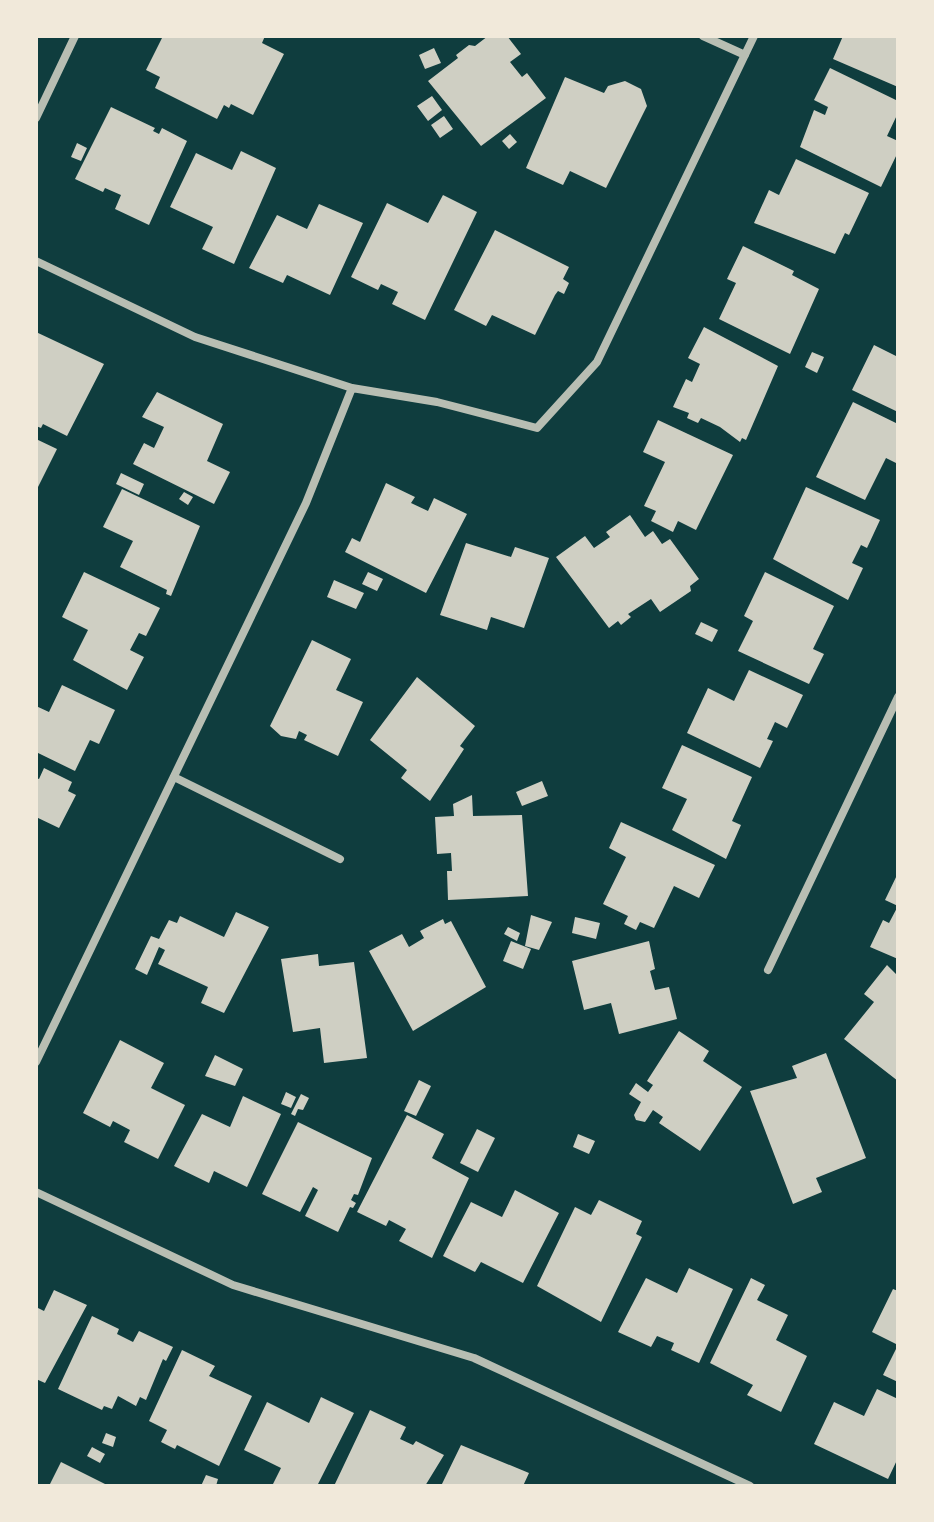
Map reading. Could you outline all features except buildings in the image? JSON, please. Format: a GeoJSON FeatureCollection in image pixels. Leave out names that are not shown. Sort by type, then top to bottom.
{"type":"FeatureCollection","features":[{"type":"Feature","properties":{"kind":"street"},"geometry":{"type":"LineString","coordinates":[[36,118],[75,36]]}},
{"type":"Feature","properties":{"kind":"street"},"geometry":{"type":"LineString","coordinates":[[703,36],[745,55]]}},
{"type":"Feature","properties":{"kind":"street"},"geometry":{"type":"LineString","coordinates":[[36,261],[195,337],[352,388],[437,402],[537,428],[597,362],[754,36]]}},
{"type":"Feature","properties":{"kind":"street"},"geometry":{"type":"LineString","coordinates":[[36,1062],[176,778],[306,503],[352,388]]}},
{"type":"Feature","properties":{"kind":"street"},"geometry":{"type":"LineString","coordinates":[[768,970],[898,697]]}},
{"type":"Feature","properties":{"kind":"street"},"geometry":{"type":"LineString","coordinates":[[176,778],[340,859]]}},
{"type":"Feature","properties":{"kind":"street"},"geometry":{"type":"LineString","coordinates":[[36,1192],[233,1285],[474,1358],[750,1486]]}}]}
